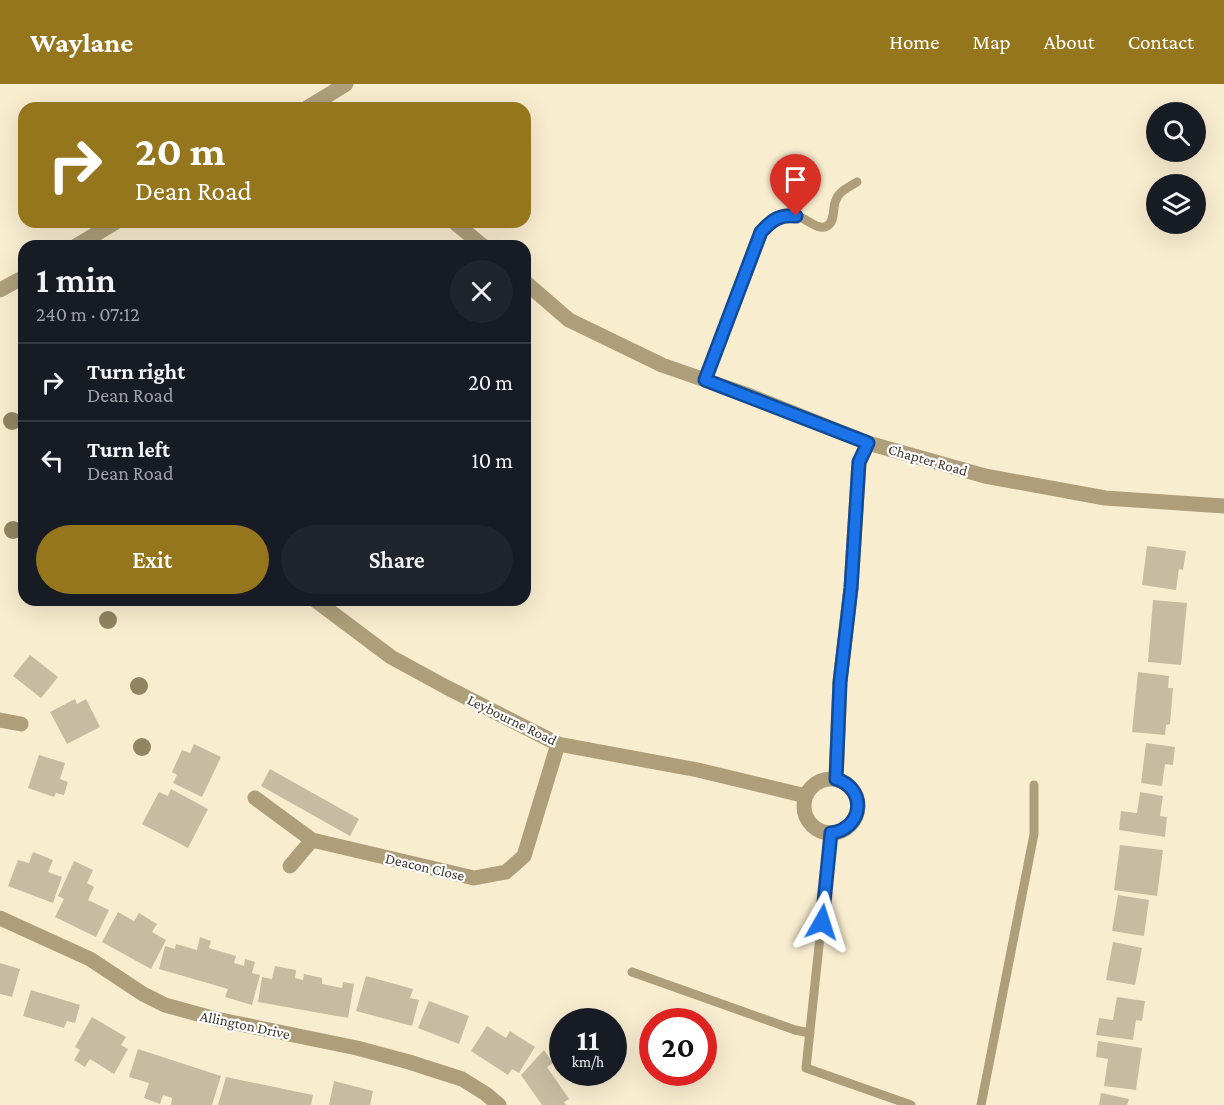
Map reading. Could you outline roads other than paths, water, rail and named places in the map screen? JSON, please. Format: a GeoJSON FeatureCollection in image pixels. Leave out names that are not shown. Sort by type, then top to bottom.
{"type":"FeatureCollection","features":[{"type":"Feature","properties":{"kind":"street"},"geometry":{"type":"LineString","coordinates":[[320,102],[346,84]]}},
{"type":"Feature","properties":{"kind":"street"},"geometry":{"type":"LineString","coordinates":[[86,240],[106,228]]}},
{"type":"Feature","properties":{"kind":"street"},"geometry":{"type":"LineString","coordinates":[[461,228],[476,240]]}},
{"type":"Feature","properties":{"kind":"street"},"geometry":{"type":"LineString","coordinates":[[0,290],[18,280]]}},
{"type":"Feature","properties":{"kind":"street","name":"Chapter Road"},"geometry":{"type":"LineString","coordinates":[[531,287],[569,320],[662,365],[868,443],[985,476],[1105,498],[1224,506]]}},
{"type":"Feature","properties":{"kind":"street"},"geometry":{"type":"LineString","coordinates":[[836,779],[840,682],[851,588],[859,462],[868,443]]}},
{"type":"Feature","properties":{"kind":"street","name":"Leybourne Road"},"geometry":{"type":"LineString","coordinates":[[323,606],[391,657],[558,744],[698,770],[806,796]]}},
{"type":"Feature","properties":{"kind":"street"},"geometry":{"type":"LineString","coordinates":[[0,720],[21,724]]}},
{"type":"Feature","properties":{"kind":"street","name":"Deacon Close"},"geometry":{"type":"LineString","coordinates":[[255,798],[312,840],[474,878],[506,872],[524,856],[558,744]]}},
{"type":"Feature","properties":{"kind":"street"},"geometry":{"type":"LineString","coordinates":[[827,779],[836,779],[849,786],[855,794],[858,809],[855,818],[849,826],[831,833],[816,829],[807,819],[804,810],[806,796],[815,784],[827,779]]}},
{"type":"Feature","properties":{"kind":"street"},"geometry":{"type":"LineString","coordinates":[[290,866],[312,840]]}},
{"type":"Feature","properties":{"kind":"street","name":"Allington Drive"},"geometry":{"type":"LineString","coordinates":[[0,918],[90,959],[143,994],[165,1005],[216,1019],[357,1048],[409,1062],[462,1079],[500,1105]]}},
{"type":"Feature","properties":{"kind":"lane"},"geometry":{"type":"LineString","coordinates":[[705,380],[761,232],[770,223],[787,214],[822,227],[828,226],[832,221],[836,199],[843,190],[857,182]]}},
{"type":"Feature","properties":{"kind":"lane"},"geometry":{"type":"LineString","coordinates":[[981,1105],[1034,834],[1034,785]]}},
{"type":"Feature","properties":{"kind":"lane"},"geometry":{"type":"LineString","coordinates":[[831,833],[806,1068],[911,1105]]}},
{"type":"Feature","properties":{"kind":"lane"},"geometry":{"type":"LineString","coordinates":[[632,972],[795,1030],[810,1033]]}}]}
